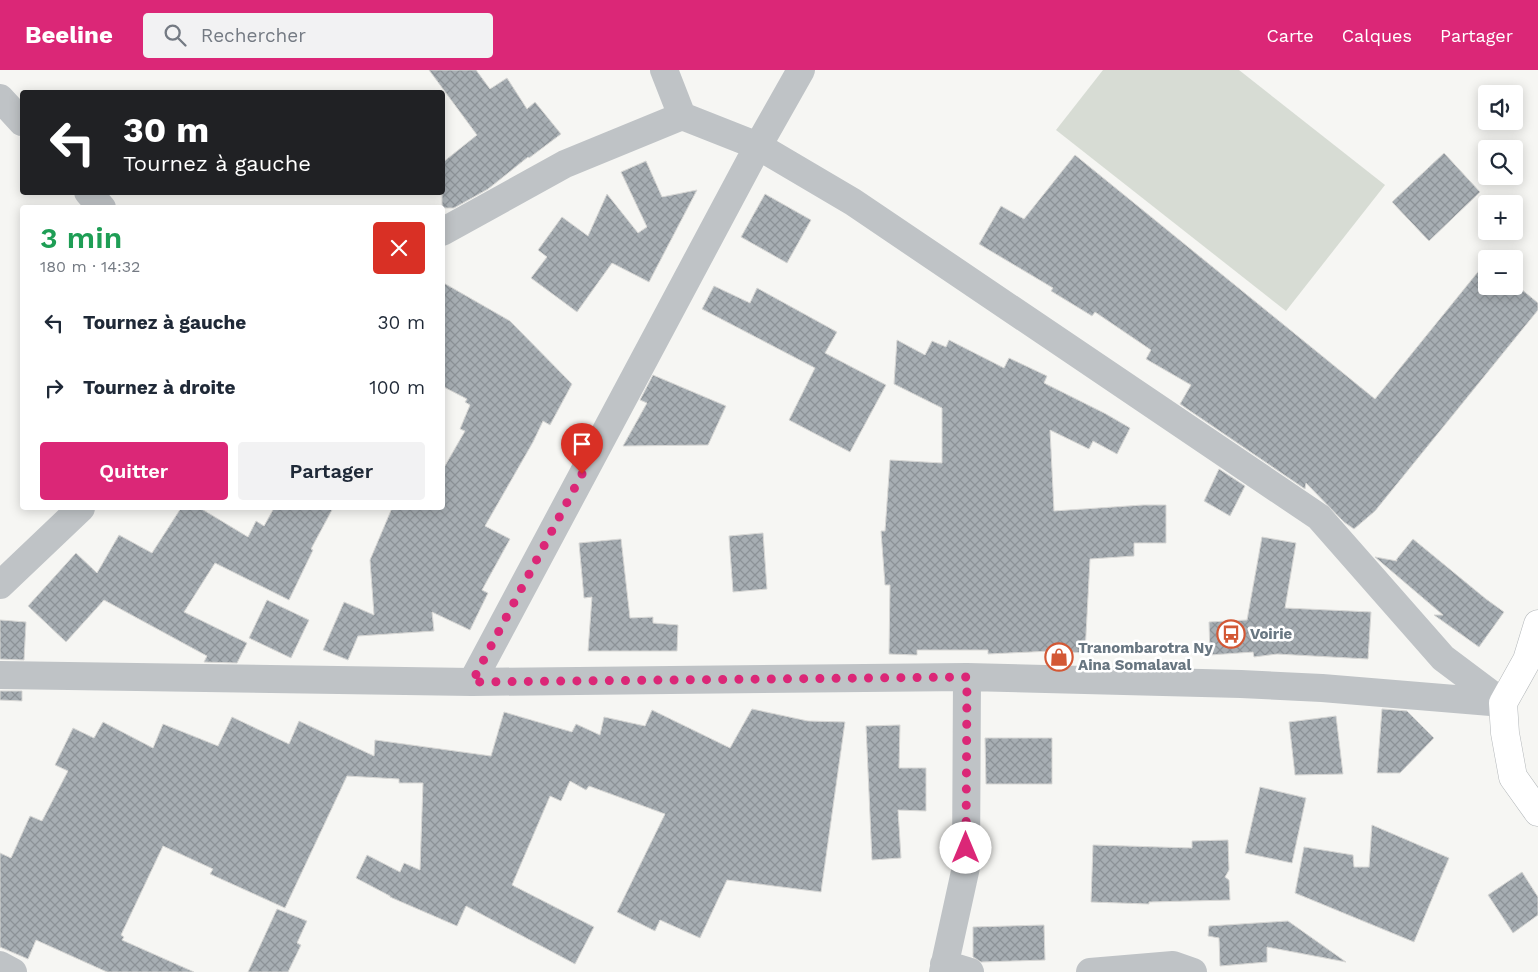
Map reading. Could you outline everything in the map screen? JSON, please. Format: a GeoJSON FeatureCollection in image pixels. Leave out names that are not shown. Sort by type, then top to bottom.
{"type":"FeatureCollection","features":[{"type":"Feature","properties":{"kind":"main road"},"geometry":{"type":"LineString","coordinates":[[1538,624],[1527,660],[1503,703],[1505,733],[1513,777],[1538,812]]}},
{"type":"Feature","properties":{"kind":"street"},"geometry":{"type":"LineString","coordinates":[[664,70],[682,116]]}},
{"type":"Feature","properties":{"kind":"street"},"geometry":{"type":"LineString","coordinates":[[472,682],[758,146],[801,70]]}},
{"type":"Feature","properties":{"kind":"street"},"geometry":{"type":"LineString","coordinates":[[0,98],[20,120]]}},
{"type":"Feature","properties":{"kind":"street"},"geometry":{"type":"LineString","coordinates":[[445,230],[565,164],[682,116],[758,146],[853,202],[1319,518],[1443,658],[1503,703]]}},
{"type":"Feature","properties":{"kind":"street"},"geometry":{"type":"LineString","coordinates":[[91,195],[99,205]]}},
{"type":"Feature","properties":{"kind":"street"},"geometry":{"type":"LineString","coordinates":[[0,585],[78,510]]}},
{"type":"Feature","properties":{"kind":"street"},"geometry":{"type":"LineString","coordinates":[[0,675],[472,682],[967,677],[1241,684],[1322,688],[1503,703]]}},
{"type":"Feature","properties":{"kind":"street"},"geometry":{"type":"LineString","coordinates":[[967,677],[966,867],[944,968],[970,972]]}},
{"type":"Feature","properties":{"kind":"street"},"geometry":{"type":"LineString","coordinates":[[0,965],[13,972]]}},
{"type":"Feature","properties":{"kind":"street"},"geometry":{"type":"LineString","coordinates":[[1090,972],[1173,965],[1193,972]]}},
{"type":"Feature","properties":{"kind":"shaded area"},"geometry":{"type":"Polygon","coordinates":[[[1103,70],[1239,70],[1385,185],[1286,311],[1056,130],[1103,70]]]}},
{"type":"Feature","properties":{"kind":"building"},"geometry":{"type":"Polygon","coordinates":[[[429,70],[476,70],[490,89],[507,78],[527,109],[535,102],[561,134],[488,189],[454,208],[445,208],[445,205],[442,205],[442,195],[445,195],[445,161],[477,135],[429,70]]]}},
{"type":"Feature","properties":{"kind":"building"},"geometry":{"type":"Polygon","coordinates":[[[1444,153],[1480,192],[1429,241],[1392,202],[1444,153]]]}},
{"type":"Feature","properties":{"kind":"building"},"geometry":{"type":"Polygon","coordinates":[[[1075,155],[1375,399],[1478,272],[1478,295],[1523,295],[1523,290],[1538,303],[1538,310],[1375,511],[1354,529],[1344,522],[1306,483],[1305,489],[1180,404],[1191,385],[1146,359],[1151,350],[1095,312],[1092,316],[1051,291],[1053,288],[979,244],[1001,206],[1024,219],[1075,155]]]}},
{"type":"Feature","properties":{"kind":"building"},"geometry":{"type":"Polygon","coordinates":[[[646,161],[662,197],[697,190],[649,282],[612,263],[577,312],[531,278],[547,257],[538,250],[562,217],[588,236],[607,194],[638,233],[647,227],[621,172],[646,161]]]}},
{"type":"Feature","properties":{"kind":"building"},"geometry":{"type":"Polygon","coordinates":[[[765,194],[811,220],[787,263],[741,237],[765,194]]]}},
{"type":"Feature","properties":{"kind":"building"},"geometry":{"type":"Polygon","coordinates":[[[445,284],[510,321],[572,384],[550,425],[543,421],[485,526],[510,539],[482,590],[488,593],[470,630],[432,612],[434,631],[358,636],[348,660],[323,650],[344,602],[374,615],[370,560],[391,510],[445,510],[445,466],[465,431],[460,429],[470,405],[465,402],[467,399],[445,388],[445,284]]]}},
{"type":"Feature","properties":{"kind":"building"},"geometry":{"type":"Polygon","coordinates":[[[714,286],[750,303],[757,288],[837,332],[825,353],[886,385],[850,452],[789,420],[815,368],[702,309],[714,286]]]}},
{"type":"Feature","properties":{"kind":"building"},"geometry":{"type":"Polygon","coordinates":[[[897,340],[925,355],[932,341],[946,347],[949,340],[1004,368],[1009,358],[1047,376],[1044,383],[1130,428],[1117,454],[1093,441],[1089,449],[1050,430],[1054,511],[1166,505],[1166,543],[1134,543],[1134,556],[1090,559],[1085,653],[1052,651],[988,654],[988,650],[917,650],[917,655],[889,654],[890,585],[885,585],[881,531],[885,531],[890,460],[942,463],[942,408],[894,384],[897,340]]]}},
{"type":"Feature","properties":{"kind":"building"},"geometry":{"type":"Polygon","coordinates":[[[653,375],[726,406],[708,445],[623,446],[647,403],[640,400],[653,375]]]}},
{"type":"Feature","properties":{"kind":"building"},"geometry":{"type":"Polygon","coordinates":[[[1219,469],[1245,486],[1230,516],[1204,501],[1219,469]]]}},
{"type":"Feature","properties":{"kind":"building"},"geometry":{"type":"Polygon","coordinates":[[[180,510],[203,510],[248,537],[256,521],[264,526],[273,510],[332,510],[311,549],[313,550],[289,600],[215,563],[184,612],[247,643],[237,663],[204,662],[207,656],[104,600],[66,642],[28,606],[76,553],[97,573],[119,535],[152,553],[180,510]]]}},
{"type":"Feature","properties":{"kind":"building"},"geometry":{"type":"Polygon","coordinates":[[[763,533],[767,589],[733,592],[729,536],[763,533]]]}},
{"type":"Feature","properties":{"kind":"building"},"geometry":{"type":"Polygon","coordinates":[[[1262,537],[1296,543],[1285,608],[1371,612],[1368,659],[1277,654],[1254,657],[1253,652],[1210,655],[1209,622],[1247,620],[1262,537]]]}},
{"type":"Feature","properties":{"kind":"building"},"geometry":{"type":"Polygon","coordinates":[[[621,539],[630,618],[653,617],[653,623],[678,625],[677,651],[588,651],[592,597],[584,598],[579,543],[621,539]]]}},
{"type":"Feature","properties":{"kind":"building"},"geometry":{"type":"Polygon","coordinates":[[[1413,539],[1504,612],[1479,647],[1434,615],[1443,615],[1375,557],[1397,561],[1413,539]]]}},
{"type":"Feature","properties":{"kind":"building"},"geometry":{"type":"Polygon","coordinates":[[[267,600],[309,620],[291,658],[249,638],[267,600]]]}},
{"type":"Feature","properties":{"kind":"building"},"geometry":{"type":"Polygon","coordinates":[[[0,620],[26,622],[24,660],[0,659],[0,620]]]}},
{"type":"Feature","properties":{"kind":"building"},"geometry":{"type":"Polygon","coordinates":[[[0,691],[22,691],[22,701],[0,700],[0,691]]]}},
{"type":"Feature","properties":{"kind":"building"},"geometry":{"type":"Polygon","coordinates":[[[752,709],[808,721],[845,722],[821,892],[727,880],[700,938],[660,920],[655,931],[617,912],[665,814],[589,786],[586,790],[570,781],[561,801],[550,796],[512,885],[594,927],[575,964],[466,906],[457,926],[390,897],[356,878],[367,855],[400,872],[404,863],[420,870],[423,783],[399,783],[399,779],[347,776],[285,908],[210,874],[213,869],[163,846],[121,935],[124,937],[122,940],[194,972],[107,972],[36,940],[28,959],[0,947],[0,853],[11,858],[30,816],[42,821],[68,771],[55,765],[73,728],[94,738],[103,722],[153,748],[163,724],[218,746],[232,717],[289,744],[299,721],[374,756],[375,740],[491,756],[504,712],[572,732],[576,724],[600,735],[604,717],[645,726],[652,710],[730,748],[752,709]]]}},
{"type":"Feature","properties":{"kind":"building"},"geometry":{"type":"Polygon","coordinates":[[[1382,709],[1407,711],[1434,738],[1400,773],[1377,773],[1382,709]]]}},
{"type":"Feature","properties":{"kind":"building"},"geometry":{"type":"Polygon","coordinates":[[[1336,716],[1343,774],[1295,775],[1289,722],[1336,716]]]}},
{"type":"Feature","properties":{"kind":"building"},"geometry":{"type":"Polygon","coordinates":[[[900,725],[899,768],[926,768],[926,811],[898,810],[901,858],[872,860],[866,726],[900,725]]]}},
{"type":"Feature","properties":{"kind":"building"},"geometry":{"type":"Polygon","coordinates":[[[985,738],[1052,738],[1052,784],[986,784],[985,738]]]}},
{"type":"Feature","properties":{"kind":"building"},"geometry":{"type":"Polygon","coordinates":[[[1260,787],[1306,798],[1292,863],[1245,853],[1260,787]]]}},
{"type":"Feature","properties":{"kind":"building"},"geometry":{"type":"Polygon","coordinates":[[[1372,825],[1449,858],[1414,942],[1295,893],[1304,847],[1353,855],[1354,867],[1369,867],[1372,825]]]}},
{"type":"Feature","properties":{"kind":"building"},"geometry":{"type":"Polygon","coordinates":[[[1228,840],[1229,870],[1225,877],[1229,880],[1230,900],[1149,902],[1149,904],[1091,902],[1093,845],[1192,848],[1192,841],[1228,840]]]}},
{"type":"Feature","properties":{"kind":"building"},"geometry":{"type":"Polygon","coordinates":[[[1522,872],[1538,897],[1538,915],[1513,933],[1488,895],[1522,872]]]}},
{"type":"Feature","properties":{"kind":"building"},"geometry":{"type":"Polygon","coordinates":[[[277,909],[307,921],[297,943],[301,945],[288,972],[248,972],[277,909]]]}},
{"type":"Feature","properties":{"kind":"building"},"geometry":{"type":"Polygon","coordinates":[[[1288,921],[1346,962],[1267,947],[1267,962],[1220,966],[1219,938],[1208,936],[1209,926],[1288,921]]]}},
{"type":"Feature","properties":{"kind":"building"},"geometry":{"type":"Polygon","coordinates":[[[1044,925],[1045,960],[981,962],[973,957],[973,927],[1044,925]]]}},
{"type":"Feature","properties":{"kind":"place","name":"Voirie"},"geometry":{"type":"Point","coordinates":[1231,634]}},
{"type":"Feature","properties":{"kind":"place","name":"Tranombarotra Ny Aina Somalaval"},"geometry":{"type":"Point","coordinates":[1059,657]}},
{"type":"Feature","properties":{"kind":"route"},"geometry":{"type":"LineString","coordinates":[[582,474],[472,682],[967,677],[966,848]]}}]}
